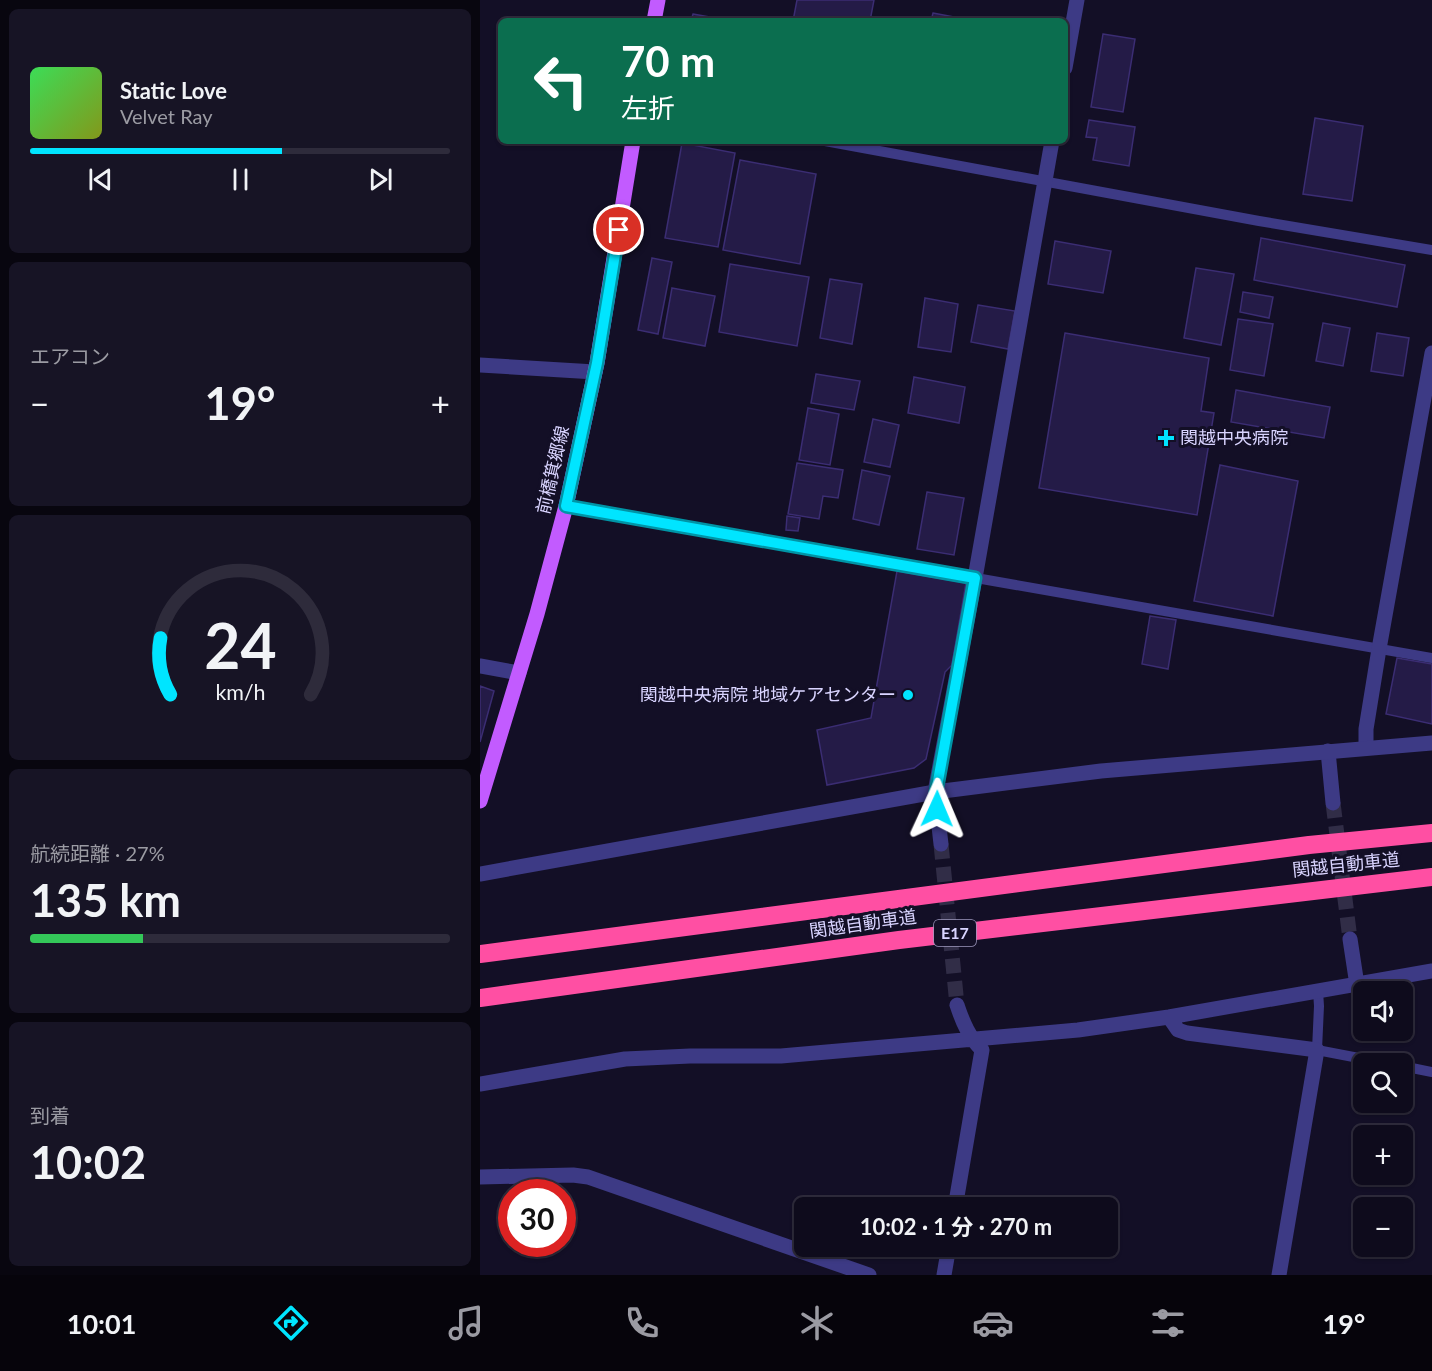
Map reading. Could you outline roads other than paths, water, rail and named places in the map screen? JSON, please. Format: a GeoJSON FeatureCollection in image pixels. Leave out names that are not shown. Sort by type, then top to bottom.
{"type":"FeatureCollection","features":[{"type":"Feature","properties":{"kind":"highway","name":"関越自動車道"},"geometry":{"type":"LineString","coordinates":[[480,954],[1310,845],[1432,833]]}},
{"type":"Feature","properties":{"kind":"highway","name":"関越自動車道"},"geometry":{"type":"LineString","coordinates":[[480,998],[900,940],[1432,877]]}},
{"type":"Feature","properties":{"kind":"main road"},"geometry":{"type":"LineString","coordinates":[[655,18],[658,0]]}},
{"type":"Feature","properties":{"kind":"main road","name":"前橋箕郷線"},"geometry":{"type":"LineString","coordinates":[[480,801],[566,506],[596,372],[633,144]]}},
{"type":"Feature","properties":{"kind":"street"},"geometry":{"type":"LineString","coordinates":[[1068,51],[1077,0]]}},
{"type":"Feature","properties":{"kind":"street"},"geometry":{"type":"LineString","coordinates":[[941,844],[936,792],[1051,144]]}},
{"type":"Feature","properties":{"kind":"street"},"geometry":{"type":"LineString","coordinates":[[1366,747],[1366,729],[1379,649],[1432,353]]}},
{"type":"Feature","properties":{"kind":"street"},"geometry":{"type":"LineString","coordinates":[[480,365],[596,372]]}},
{"type":"Feature","properties":{"kind":"street"},"geometry":{"type":"LineString","coordinates":[[480,666],[519,673]]}},
{"type":"Feature","properties":{"kind":"street"},"geometry":{"type":"LineString","coordinates":[[480,874],[936,792],[1101,771],[1432,743]]}},
{"type":"Feature","properties":{"kind":"street"},"geometry":{"type":"LineString","coordinates":[[1328,751],[1333,803]]}},
{"type":"Feature","properties":{"kind":"street"},"geometry":{"type":"LineString","coordinates":[[1350,939],[1357,981]]}},
{"type":"Feature","properties":{"kind":"street"},"geometry":{"type":"LineString","coordinates":[[1379,981],[1432,971]]}},
{"type":"Feature","properties":{"kind":"street"},"geometry":{"type":"LineString","coordinates":[[480,1084],[625,1059],[781,1056],[1078,1030],[1353,986]]}},
{"type":"Feature","properties":{"kind":"street"},"geometry":{"type":"LineString","coordinates":[[957,1005],[971,1039],[982,1050],[957,1197]]}},
{"type":"Feature","properties":{"kind":"street"},"geometry":{"type":"LineString","coordinates":[[1169,1017],[1178,1030],[1187,1033],[1317,1050],[1279,1275]]}},
{"type":"Feature","properties":{"kind":"street"},"geometry":{"type":"LineString","coordinates":[[480,1178],[573,1175],[588,1177],[868,1275]]}},
{"type":"Feature","properties":{"kind":"street"},"geometry":{"type":"LineString","coordinates":[[944,1275],[947,1257]]}},
{"type":"Feature","properties":{"kind":"lane"},"geometry":{"type":"LineString","coordinates":[[841,144],[1259,221],[1432,250]]}},
{"type":"Feature","properties":{"kind":"lane"},"geometry":{"type":"LineString","coordinates":[[566,506],[1432,658]]}},
{"type":"Feature","properties":{"kind":"lane"},"geometry":{"type":"LineString","coordinates":[[1318,991],[1317,1050],[1353,1057]]}},
{"type":"Feature","properties":{"kind":"lane"},"geometry":{"type":"LineString","coordinates":[[1413,1068],[1432,1072]]}},
{"type":"Feature","properties":{"kind":"tunnel"},"geometry":{"type":"LineString","coordinates":[[1333,803],[1350,939]]}},
{"type":"Feature","properties":{"kind":"tunnel"},"geometry":{"type":"LineString","coordinates":[[941,844],[957,1005]]}},
{"type":"Feature","properties":{"kind":"place","name":"関越中央病院"},"geometry":{"type":"Point","coordinates":[1166,438]}},
{"type":"Feature","properties":{"kind":"place","name":"関越中央病院 地域ケアセンター"},"geometry":{"type":"Point","coordinates":[908,695]}}]}
